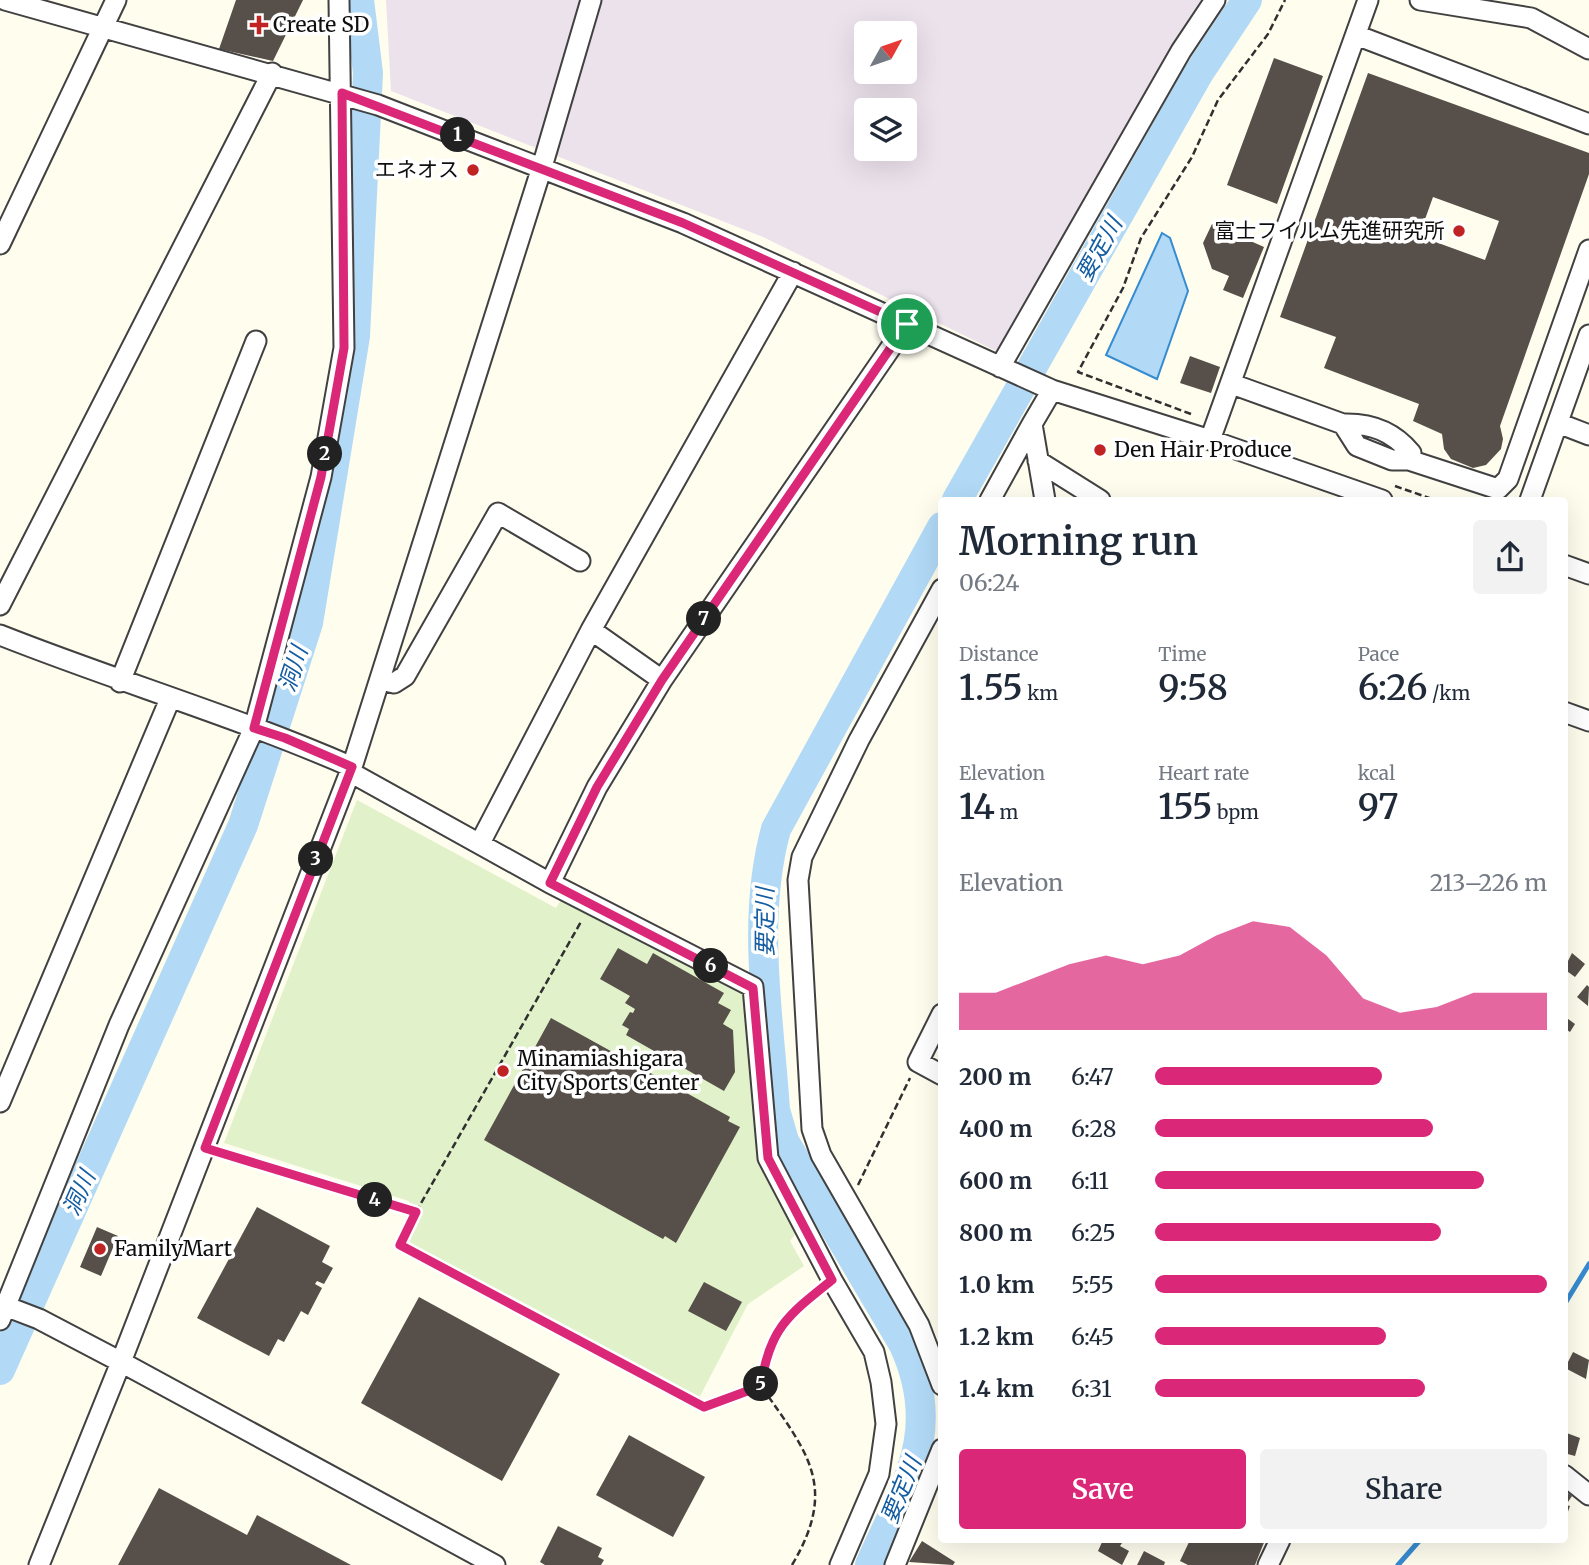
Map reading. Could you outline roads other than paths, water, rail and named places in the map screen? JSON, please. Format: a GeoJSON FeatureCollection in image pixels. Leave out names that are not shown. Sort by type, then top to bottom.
{"type":"FeatureCollection","features":[{"type":"Feature","properties":{"kind":"street"},"geometry":{"type":"LineString","coordinates":[[5,0],[272,73],[378,106],[683,223],[1052,390],[1210,440],[1373,497]]}},
{"type":"Feature","properties":{"kind":"street"},"geometry":{"type":"LineString","coordinates":[[0,244],[116,0]]}},
{"type":"Feature","properties":{"kind":"street"},"geometry":{"type":"LineString","coordinates":[[339,0],[344,348],[321,477],[258,729],[120,1025],[5,1310],[39,1319],[495,1565]]}},
{"type":"Feature","properties":{"kind":"street"},"geometry":{"type":"LineString","coordinates":[[39,1565],[205,1148],[351,770],[542,167],[592,0]]}},
{"type":"Feature","properties":{"kind":"street"},"geometry":{"type":"LineString","coordinates":[[1000,367],[1181,51],[1215,0]]}},
{"type":"Feature","properties":{"kind":"street"},"geometry":{"type":"LineString","coordinates":[[1210,440],[1368,0]]}},
{"type":"Feature","properties":{"kind":"street"},"geometry":{"type":"LineString","coordinates":[[1420,0],[1477,4],[1531,18],[1589,49]]}},
{"type":"Feature","properties":{"kind":"street"},"geometry":{"type":"LineString","coordinates":[[1356,36],[1589,124]]}},
{"type":"Feature","properties":{"kind":"street"},"geometry":{"type":"LineString","coordinates":[[0,605],[272,73]]}},
{"type":"Feature","properties":{"kind":"street"},"geometry":{"type":"LineString","coordinates":[[1232,384],[1343,424],[1357,446],[1392,460],[1409,460],[1498,489],[1504,485],[1589,250]]}},
{"type":"Feature","properties":{"kind":"street"},"geometry":{"type":"LineString","coordinates":[[480,843],[592,630],[793,272]]}},
{"type":"Feature","properties":{"kind":"street"},"geometry":{"type":"LineString","coordinates":[[550,883],[597,787],[662,680],[907,324]]}},
{"type":"Feature","properties":{"kind":"street"},"geometry":{"type":"LineString","coordinates":[[1531,497],[1589,335]]}},
{"type":"Feature","properties":{"kind":"street"},"geometry":{"type":"LineString","coordinates":[[120,682],[256,341]]}},
{"type":"Feature","properties":{"kind":"street"},"geometry":{"type":"LineString","coordinates":[[992,497],[1052,390]]}},
{"type":"Feature","properties":{"kind":"street"},"geometry":{"type":"LineString","coordinates":[[1558,423],[1589,435]]}},
{"type":"Feature","properties":{"kind":"street"},"geometry":{"type":"LineString","coordinates":[[1032,424],[1044,497]]}},
{"type":"Feature","properties":{"kind":"street"},"geometry":{"type":"LineString","coordinates":[[1038,461],[1095,497]]}},
{"type":"Feature","properties":{"kind":"street"},"geometry":{"type":"LineString","coordinates":[[381,680],[394,683],[405,676],[498,513],[580,561]]}},
{"type":"Feature","properties":{"kind":"street"},"geometry":{"type":"LineString","coordinates":[[1568,566],[1589,574]]}},
{"type":"Feature","properties":{"kind":"street"},"geometry":{"type":"LineString","coordinates":[[938,596],[859,740],[809,839],[799,880],[812,1129],[821,1155],[919,1325],[938,1375]]}},
{"type":"Feature","properties":{"kind":"street"},"geometry":{"type":"LineString","coordinates":[[592,630],[662,680]]}},
{"type":"Feature","properties":{"kind":"street"},"geometry":{"type":"LineString","coordinates":[[0,635],[120,682],[285,738],[351,770],[550,883],[753,988],[768,1158],[832,1280],[874,1352],[886,1424],[879,1474],[840,1565]]}},
{"type":"Feature","properties":{"kind":"street"},"geometry":{"type":"LineString","coordinates":[[0,1102],[170,699]]}},
{"type":"Feature","properties":{"kind":"street"},"geometry":{"type":"LineString","coordinates":[[1568,713],[1589,721]]}},
{"type":"Feature","properties":{"kind":"street"},"geometry":{"type":"LineString","coordinates":[[938,1022],[918,1062],[938,1073]]}},
{"type":"Feature","properties":{"kind":"street"},"geometry":{"type":"LineString","coordinates":[[895,1565],[938,1459]]}},
{"type":"Feature","properties":{"kind":"street"},"geometry":{"type":"LineString","coordinates":[[1568,1478],[1589,1495]]}},
{"type":"Feature","properties":{"kind":"street"},"geometry":{"type":"LineString","coordinates":[[1268,1565],[1279,1543]]}},
{"type":"Feature","properties":{"kind":"water"},"geometry":{"type":"Polygon","coordinates":[[[1162,233],[1170,238],[1188,291],[1157,379],[1106,355],[1162,233]]]}},
{"type":"Feature","properties":{"kind":"waterway","name":"洞川"},"geometry":{"type":"LineString","coordinates":[[0,1370],[243,825],[308,623],[355,336],[368,73],[359,0]]}},
{"type":"Feature","properties":{"kind":"waterway","name":"要定川"},"geometry":{"type":"LineString","coordinates":[[959,497],[1198,74],[1247,0]]}},
{"type":"Feature","properties":{"kind":"waterway","name":"要定川"},"geometry":{"type":"LineString","coordinates":[[870,1565],[907,1483],[915,1458],[920,1432],[920,1405],[915,1376],[904,1345],[784,1141],[775,1110],[766,1004],[764,898],[776,829],[938,534]]}},
{"type":"Feature","properties":{"kind":"waterway"},"geometry":{"type":"LineString","coordinates":[[1568,1298],[1589,1264]]}},
{"type":"Feature","properties":{"kind":"waterway"},"geometry":{"type":"LineString","coordinates":[[1398,1565],[1417,1543]]}},
{"type":"Feature","properties":{"kind":"place","name":"Create SD"},"geometry":{"type":"Point","coordinates":[259,25]}},
{"type":"Feature","properties":{"kind":"place","name":"エネオス"},"geometry":{"type":"Point","coordinates":[473,170]}},
{"type":"Feature","properties":{"kind":"place","name":"富士フイルム先進研究所"},"geometry":{"type":"Point","coordinates":[1459,231]}},
{"type":"Feature","properties":{"kind":"place","name":"Den Hair Produce"},"geometry":{"type":"Point","coordinates":[1100,450]}},
{"type":"Feature","properties":{"kind":"place","name":"Minamiashigara City Sports Center"},"geometry":{"type":"Point","coordinates":[503,1071]}},
{"type":"Feature","properties":{"kind":"place","name":"FamilyMart"},"geometry":{"type":"Point","coordinates":[100,1249]}}]}
